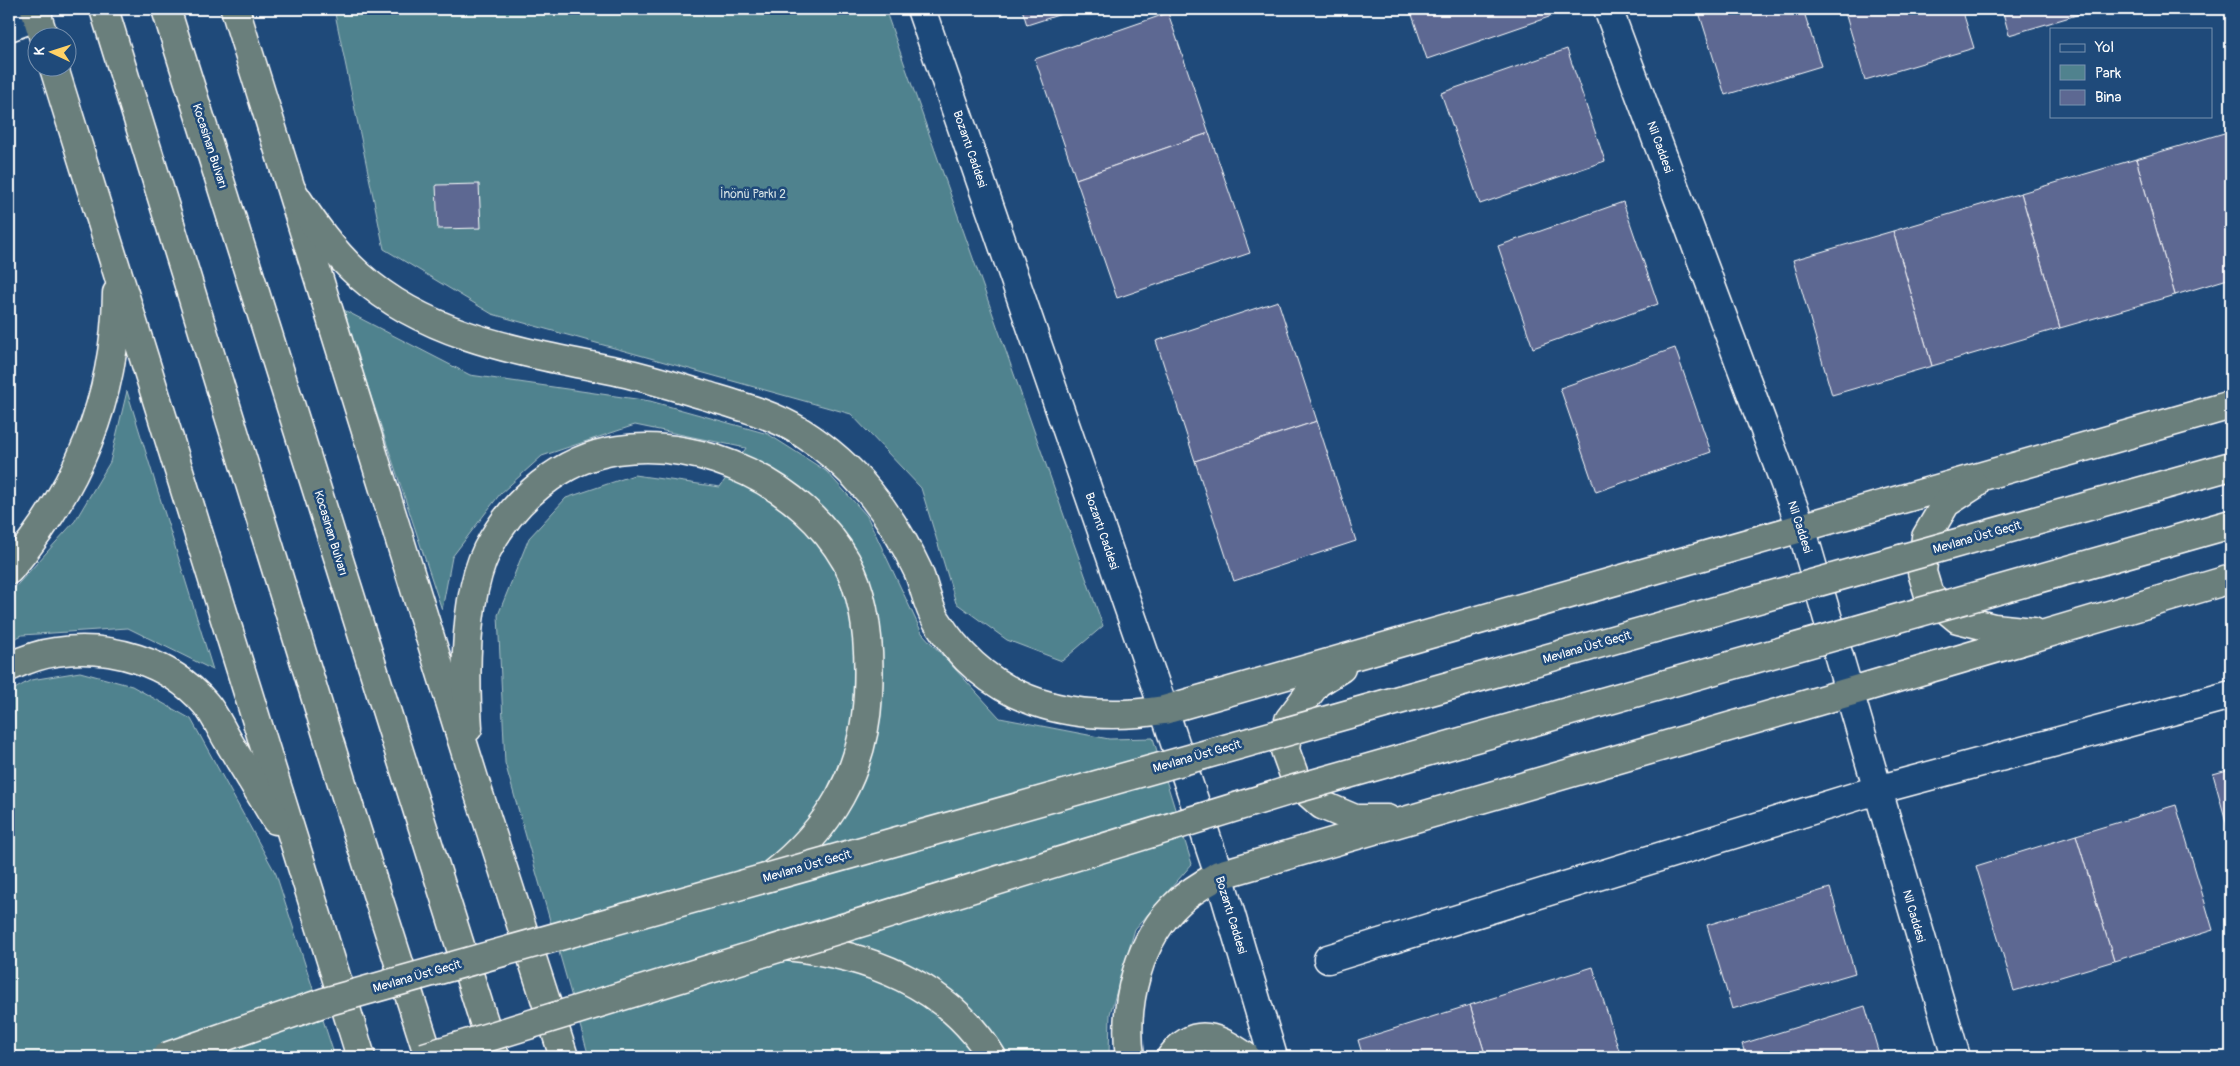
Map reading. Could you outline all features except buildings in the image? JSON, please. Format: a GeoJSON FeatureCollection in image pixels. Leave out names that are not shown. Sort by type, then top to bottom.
{"type":"FeatureCollection","features":[{"type":"Feature","properties":{"kind":"highway"},"geometry":{"type":"LineString","coordinates":[[104,9],[429,1057]]}},
{"type":"Feature","properties":{"kind":"highway","name":"Kocasinan Bulvarı"},"geometry":{"type":"LineString","coordinates":[[166,9],[496,1057]]}},
{"type":"Feature","properties":{"kind":"highway"},"geometry":{"type":"LineString","coordinates":[[235,9],[474,780],[564,1057]]}},
{"type":"Feature","properties":{"kind":"highway"},"geometry":{"type":"LineString","coordinates":[[57,78],[362,1057]]}},
{"type":"Feature","properties":{"kind":"highway"},"geometry":{"type":"LineString","coordinates":[[292,191],[312,223],[335,251],[361,277],[390,299],[424,319],[461,334],[580,365],[662,382],[766,415],[798,431],[828,451],[856,476],[880,504],[903,539],[921,578],[934,618],[968,661],[989,678],[1017,694],[1046,706],[1078,713],[1107,716],[1164,710],[1362,655],[1801,527],[2231,405]]}},
{"type":"Feature","properties":{"kind":"highway"},"geometry":{"type":"LineString","coordinates":[[9,570],[34,541],[61,500],[83,456],[99,412],[110,366],[114,337],[117,271]]}},
{"type":"Feature","properties":{"kind":"highway"},"geometry":{"type":"LineString","coordinates":[[474,780],[468,726],[467,672],[470,618],[476,584],[486,552],[501,526],[521,502],[539,486],[560,472],[587,458],[616,450],[646,448],[676,450],[706,457],[762,478],[785,493],[806,511],[837,546],[855,581],[860,598],[867,649],[866,714],[860,750],[847,784],[833,811],[815,836],[794,857],[770,876]]}},
{"type":"Feature","properties":{"kind":"highway","name":"Mevlana Üst Geçit"},"geometry":{"type":"LineString","coordinates":[[166,1057],[325,1002],[2231,466]]}},
{"type":"Feature","properties":{"kind":"highway"},"geometry":{"type":"LineString","coordinates":[[1994,472],[1946,503],[1926,537],[1922,572],[1929,595],[1958,619],[1994,628],[2048,633]]}},
{"type":"Feature","properties":{"kind":"highway"},"geometry":{"type":"LineString","coordinates":[[424,1057],[1288,791],[2231,524]]}},
{"type":"Feature","properties":{"kind":"highway"},"geometry":{"type":"LineString","coordinates":[[1130,1057],[1128,1025],[1131,995],[1138,968],[1149,943],[1179,902],[1197,887],[1219,875],[2231,579]]}},
{"type":"Feature","properties":{"kind":"highway"},"geometry":{"type":"LineString","coordinates":[[9,666],[35,656],[55,652],[75,650],[96,651],[145,661],[185,684],[206,704],[299,857]]}},
{"type":"Feature","properties":{"kind":"highway"},"geometry":{"type":"LineString","coordinates":[[1362,655],[1317,683],[1289,720],[1284,750],[1297,783],[1322,805],[1355,819],[1406,819]]}},
{"type":"Feature","properties":{"kind":"highway"},"geometry":{"type":"LineString","coordinates":[[785,946],[822,949],[858,958],[893,971],[946,1005],[970,1026],[992,1057]]}},
{"type":"Feature","properties":{"kind":"highway"},"geometry":{"type":"LineString","coordinates":[[1170,1057],[1177,1049],[1189,1041],[1211,1038],[1222,1041],[1246,1057]]}},
{"type":"Feature","properties":{"kind":"street","name":"Bozantı Caddesi"},"geometry":{"type":"LineString","coordinates":[[921,9],[1164,710],[1219,875],[1273,1057]]}},
{"type":"Feature","properties":{"kind":"street","name":"Nil Caddesi"},"geometry":{"type":"LineString","coordinates":[[1608,9],[1801,527],[1956,1057]]}},
{"type":"Feature","properties":{"kind":"street"},"geometry":{"type":"LineString","coordinates":[[9,26],[39,21]]}},
{"type":"Feature","properties":{"kind":"street"},"geometry":{"type":"LineString","coordinates":[[1328,959],[1877,790],[2231,695]]}},
{"type":"Feature","properties":{"kind":"green space","name":"İnönü Parkı 2"},"geometry":{"type":"Polygon","coordinates":[[[334,9],[885,9],[1103,626],[1062,661],[1007,640],[956,603],[921,488],[851,414],[492,314],[384,249],[334,9]]]}},
{"type":"Feature","properties":{"kind":"green space"},"geometry":{"type":"Polygon","coordinates":[[[342,309],[470,375],[650,401],[768,434],[826,471],[867,516],[922,633],[1000,718],[1109,739],[1153,738],[1192,864],[1135,929],[1110,1014],[1109,1057],[589,1057],[505,763],[498,615],[529,538],[566,498],[634,475],[720,487],[746,448],[635,425],[542,456],[500,494],[452,557],[442,610],[342,309]]]}},
{"type":"Feature","properties":{"kind":"green space"},"geometry":{"type":"Polygon","coordinates":[[[127,391],[213,670],[128,628],[22,635],[9,642],[9,594],[75,521],[110,462],[127,391]]]}},
{"type":"Feature","properties":{"kind":"green space"},"geometry":{"type":"Polygon","coordinates":[[[80,672],[132,686],[191,719],[276,874],[335,1057],[9,1057],[9,692],[31,680],[80,672]]]}}]}
